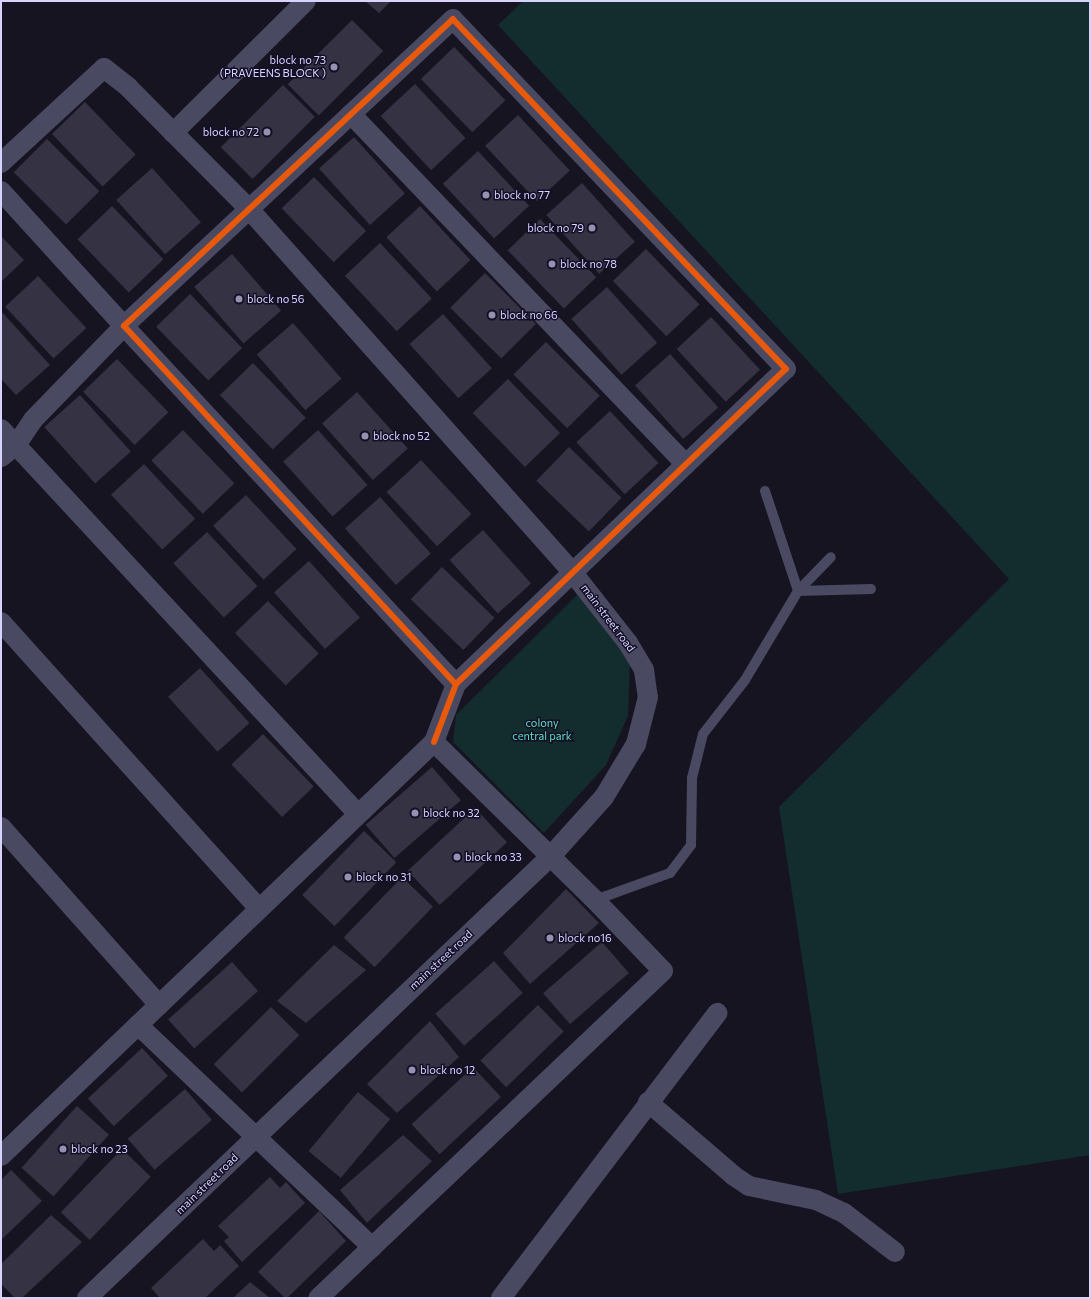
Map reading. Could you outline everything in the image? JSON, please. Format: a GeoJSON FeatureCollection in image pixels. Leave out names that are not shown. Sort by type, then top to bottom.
{"type":"FeatureCollection","features":[{"type":"Feature","properties":{"kind":"street"},"geometry":{"type":"LineString","coordinates":[[173,133],[306,1]]}},
{"type":"Feature","properties":{"kind":"street"},"geometry":{"type":"LineString","coordinates":[[1,1156],[434,742],[456,684],[786,368],[453,19],[248,208],[124,326],[33,420],[8,451]]}},
{"type":"Feature","properties":{"kind":"street","name":"main street road"},"geometry":{"type":"LineString","coordinates":[[1,163],[104,68],[128,87],[248,208],[573,573],[628,643],[644,670],[648,697],[636,744],[604,797],[551,856],[87,1298]]}},
{"type":"Feature","properties":{"kind":"street"},"geometry":{"type":"LineString","coordinates":[[351,114],[686,465]]}},
{"type":"Feature","properties":{"kind":"street"},"geometry":{"type":"LineString","coordinates":[[1,191],[456,684]]}},
{"type":"Feature","properties":{"kind":"street"},"geometry":{"type":"LineString","coordinates":[[1,429],[8,451],[358,814]]}},
{"type":"Feature","properties":{"kind":"street"},"geometry":{"type":"LineString","coordinates":[[1,622],[259,909]]}},
{"type":"Feature","properties":{"kind":"street"},"geometry":{"type":"LineString","coordinates":[[319,1298],[663,971],[551,856],[434,742]]}},
{"type":"Feature","properties":{"kind":"street"},"geometry":{"type":"LineString","coordinates":[[1,827],[159,1005]]}},
{"type":"Feature","properties":{"kind":"street"},"geometry":{"type":"LineString","coordinates":[[500,1298],[648,1102],[717,1014]]}},
{"type":"Feature","properties":{"kind":"street"},"geometry":{"type":"LineString","coordinates":[[138,1025],[372,1247]]}},
{"type":"Feature","properties":{"kind":"street"},"geometry":{"type":"LineString","coordinates":[[648,1102],[734,1176],[749,1186],[816,1200],[844,1213],[895,1252]]}},
{"type":"Feature","properties":{"kind":"lane"},"geometry":{"type":"LineString","coordinates":[[765,490],[798,591]]}},
{"type":"Feature","properties":{"kind":"lane"},"geometry":{"type":"LineString","coordinates":[[595,900],[670,872],[691,845],[692,778],[702,734],[745,680],[798,591],[831,557]]}},
{"type":"Feature","properties":{"kind":"lane"},"geometry":{"type":"LineString","coordinates":[[798,591],[872,589]]}},
{"type":"Feature","properties":{"kind":"green space"},"geometry":{"type":"Polygon","coordinates":[[[523,1],[1090,1],[1090,1155],[838,1194],[779,807],[1009,579],[498,25],[523,1]]]}},
{"type":"Feature","properties":{"kind":"green space","name":"colony central park"},"geometry":{"type":"Polygon","coordinates":[[[578,594],[630,661],[628,716],[606,765],[544,833],[453,742],[456,715],[578,594]]]}},
{"type":"Feature","properties":{"kind":"building"},"geometry":{"type":"Polygon","coordinates":[[[365,1],[391,1],[379,13],[365,1]]]}},
{"type":"Feature","properties":{"kind":"building","name":"block no 73 (PRAVEENS BLOCK )"},"geometry":{"type":"Polygon","coordinates":[[[352,20],[383,51],[319,115],[288,84],[352,20]]]}},
{"type":"Feature","properties":{"kind":"building"},"geometry":{"type":"Polygon","coordinates":[[[454,47],[505,100],[472,132],[421,79],[454,47]]]}},
{"type":"Feature","properties":{"kind":"building"},"geometry":{"type":"Polygon","coordinates":[[[415,84],[465,138],[431,170],[381,116],[415,84]]]}},
{"type":"Feature","properties":{"kind":"building","name":"block no 72"},"geometry":{"type":"Polygon","coordinates":[[[283,85],[315,117],[253,179],[221,147],[283,85]]]}},
{"type":"Feature","properties":{"kind":"building"},"geometry":{"type":"Polygon","coordinates":[[[85,102],[136,155],[103,186],[52,134],[85,102]]]}},
{"type":"Feature","properties":{"kind":"building"},"geometry":{"type":"Polygon","coordinates":[[[518,115],[570,171],[537,201],[485,146],[518,115]]]}},
{"type":"Feature","properties":{"kind":"building"},"geometry":{"type":"Polygon","coordinates":[[[354,137],[405,193],[370,225],[319,168],[354,137]]]}},
{"type":"Feature","properties":{"kind":"building"},"geometry":{"type":"Polygon","coordinates":[[[47,139],[99,191],[66,225],[14,172],[47,139]]]}},
{"type":"Feature","properties":{"kind":"building","name":"block no 77"},"geometry":{"type":"Polygon","coordinates":[[[478,151],[529,206],[494,239],[443,184],[478,151]]]}},
{"type":"Feature","properties":{"kind":"building"},"geometry":{"type":"Polygon","coordinates":[[[152,168],[201,222],[165,254],[116,200],[152,168]]]}},
{"type":"Feature","properties":{"kind":"building"},"geometry":{"type":"Polygon","coordinates":[[[314,177],[366,231],[334,262],[282,208],[314,177]]]}},
{"type":"Feature","properties":{"kind":"building","name":"block no 79"},"geometry":{"type":"Polygon","coordinates":[[[582,183],[635,242],[599,274],[546,215],[582,183]]]}},
{"type":"Feature","properties":{"kind":"building"},"geometry":{"type":"Polygon","coordinates":[[[112,206],[163,259],[129,293],[77,239],[112,206]]]}},
{"type":"Feature","properties":{"kind":"building"},"geometry":{"type":"Polygon","coordinates":[[[420,206],[470,260],[437,291],[386,237],[420,206]]]}},
{"type":"Feature","properties":{"kind":"building","name":"block no 78"},"geometry":{"type":"Polygon","coordinates":[[[540,219],[596,277],[564,309],[508,250],[540,219]]]}},
{"type":"Feature","properties":{"kind":"building"},"geometry":{"type":"Polygon","coordinates":[[[1,236],[24,260],[1,282],[1,236]]]}},
{"type":"Feature","properties":{"kind":"building"},"geometry":{"type":"Polygon","coordinates":[[[380,243],[432,299],[397,331],[345,276],[380,243]]]}},
{"type":"Feature","properties":{"kind":"building"},"geometry":{"type":"Polygon","coordinates":[[[646,249],[699,304],[666,336],[613,281],[646,249]]]}},
{"type":"Feature","properties":{"kind":"building","name":"block no 56"},"geometry":{"type":"Polygon","coordinates":[[[232,254],[281,311],[243,343],[194,287],[232,254]]]}},
{"type":"Feature","properties":{"kind":"building","name":"block no 66"},"geometry":{"type":"Polygon","coordinates":[[[485,273],[536,324],[501,359],[450,308],[485,273]]]}},
{"type":"Feature","properties":{"kind":"building"},"geometry":{"type":"Polygon","coordinates":[[[38,276],[86,328],[54,359],[5,307],[38,276]]]}},
{"type":"Feature","properties":{"kind":"building"},"geometry":{"type":"Polygon","coordinates":[[[607,287],[657,343],[622,375],[571,319],[607,287]]]}},
{"type":"Feature","properties":{"kind":"building"},"geometry":{"type":"Polygon","coordinates":[[[190,294],[242,348],[208,381],[156,327],[190,294]]]}},
{"type":"Feature","properties":{"kind":"building"},"geometry":{"type":"Polygon","coordinates":[[[1,311],[50,365],[16,395],[1,379],[1,311]]]}},
{"type":"Feature","properties":{"kind":"building"},"geometry":{"type":"Polygon","coordinates":[[[443,314],[492,368],[458,398],[410,344],[443,314]]]}},
{"type":"Feature","properties":{"kind":"building"},"geometry":{"type":"Polygon","coordinates":[[[711,317],[760,370],[726,402],[677,349],[711,317]]]}},
{"type":"Feature","properties":{"kind":"building"},"geometry":{"type":"Polygon","coordinates":[[[293,323],[342,379],[305,410],[257,354],[293,323]]]}},
{"type":"Feature","properties":{"kind":"building"},"geometry":{"type":"Polygon","coordinates":[[[546,342],[600,396],[567,428],[513,375],[546,342]]]}},
{"type":"Feature","properties":{"kind":"building"},"geometry":{"type":"Polygon","coordinates":[[[670,354],[718,408],[683,439],[635,385],[670,354]]]}},
{"type":"Feature","properties":{"kind":"building"},"geometry":{"type":"Polygon","coordinates":[[[117,359],[168,412],[135,445],[83,392],[117,359]]]}},
{"type":"Feature","properties":{"kind":"building"},"geometry":{"type":"Polygon","coordinates":[[[253,363],[306,418],[273,450],[220,395],[253,363]]]}},
{"type":"Feature","properties":{"kind":"building"},"geometry":{"type":"Polygon","coordinates":[[[508,379],[560,433],[525,467],[473,413],[508,379]]]}},
{"type":"Feature","properties":{"kind":"building","name":"block no 52"},"geometry":{"type":"Polygon","coordinates":[[[357,392],[408,448],[373,480],[322,423],[357,392]]]}},
{"type":"Feature","properties":{"kind":"building"},"geometry":{"type":"Polygon","coordinates":[[[80,395],[131,451],[95,484],[44,427],[80,395]]]}},
{"type":"Feature","properties":{"kind":"building"},"geometry":{"type":"Polygon","coordinates":[[[610,411],[658,463],[625,494],[576,442],[610,411]]]}},
{"type":"Feature","properties":{"kind":"building"},"geometry":{"type":"Polygon","coordinates":[[[183,430],[234,483],[203,514],[151,461],[183,430]]]}},
{"type":"Feature","properties":{"kind":"building"},"geometry":{"type":"Polygon","coordinates":[[[318,430],[368,485],[333,516],[283,461],[318,430]]]}},
{"type":"Feature","properties":{"kind":"building"},"geometry":{"type":"Polygon","coordinates":[[[569,447],[622,498],[589,532],[536,481],[569,447]]]}},
{"type":"Feature","properties":{"kind":"building"},"geometry":{"type":"Polygon","coordinates":[[[421,460],[471,514],[437,546],[387,492],[421,460]]]}},
{"type":"Feature","properties":{"kind":"building"},"geometry":{"type":"Polygon","coordinates":[[[144,464],[195,519],[162,550],[111,495],[144,464]]]}},
{"type":"Feature","properties":{"kind":"building"},"geometry":{"type":"Polygon","coordinates":[[[246,495],[296,549],[264,580],[213,526],[246,495]]]}},
{"type":"Feature","properties":{"kind":"building"},"geometry":{"type":"Polygon","coordinates":[[[380,497],[431,553],[396,585],[345,528],[380,497]]]}},
{"type":"Feature","properties":{"kind":"building"},"geometry":{"type":"Polygon","coordinates":[[[483,530],[531,584],[498,614],[450,560],[483,530]]]}},
{"type":"Feature","properties":{"kind":"building"},"geometry":{"type":"Polygon","coordinates":[[[207,532],[257,586],[224,617],[173,563],[207,532]]]}},
{"type":"Feature","properties":{"kind":"building"},"geometry":{"type":"Polygon","coordinates":[[[309,561],[360,617],[325,649],[274,592],[309,561]]]}},
{"type":"Feature","properties":{"kind":"building"},"geometry":{"type":"Polygon","coordinates":[[[442,567],[495,618],[463,650],[411,599],[442,567]]]}},
{"type":"Feature","properties":{"kind":"building"},"geometry":{"type":"Polygon","coordinates":[[[268,601],[319,654],[286,685],[235,633],[268,601]]]}},
{"type":"Feature","properties":{"kind":"building"},"geometry":{"type":"Polygon","coordinates":[[[200,668],[250,723],[218,752],[168,697],[200,668]]]}},
{"type":"Feature","properties":{"kind":"building"},"geometry":{"type":"Polygon","coordinates":[[[263,734],[314,787],[282,817],[231,765],[263,734]]]}},
{"type":"Feature","properties":{"kind":"building","name":"block no 32"},"geometry":{"type":"Polygon","coordinates":[[[432,767],[461,800],[394,858],[366,825],[432,767]]]}},
{"type":"Feature","properties":{"kind":"building","name":"block no 33"},"geometry":{"type":"Polygon","coordinates":[[[475,808],[507,842],[440,905],[408,871],[475,808]]]}},
{"type":"Feature","properties":{"kind":"building","name":"block no 31"},"geometry":{"type":"Polygon","coordinates":[[[364,831],[396,862],[335,926],[302,895],[364,831]]]}},
{"type":"Feature","properties":{"kind":"building"},"geometry":{"type":"Polygon","coordinates":[[[402,877],[433,907],[375,967],[344,937],[402,877]]]}},
{"type":"Feature","properties":{"kind":"building","name":"block no16"},"geometry":{"type":"Polygon","coordinates":[[[566,889],[599,923],[530,984],[503,953],[566,889]]]}},
{"type":"Feature","properties":{"kind":"building"},"geometry":{"type":"Polygon","coordinates":[[[602,942],[629,973],[570,1024],[543,993],[602,942]]]}},
{"type":"Feature","properties":{"kind":"building"},"geometry":{"type":"Polygon","coordinates":[[[334,945],[366,970],[306,1023],[277,1001],[334,945]]]}},
{"type":"Feature","properties":{"kind":"building"},"geometry":{"type":"Polygon","coordinates":[[[494,961],[523,993],[464,1046],[435,1014],[494,961]]]}},
{"type":"Feature","properties":{"kind":"building"},"geometry":{"type":"Polygon","coordinates":[[[232,962],[258,991],[194,1049],[168,1020],[232,962]]]}},
{"type":"Feature","properties":{"kind":"building"},"geometry":{"type":"Polygon","coordinates":[[[538,1005],[564,1032],[506,1087],[480,1061],[538,1005]]]}},
{"type":"Feature","properties":{"kind":"building"},"geometry":{"type":"Polygon","coordinates":[[[271,1007],[299,1035],[242,1093],[214,1064],[271,1007]]]}},
{"type":"Feature","properties":{"kind":"building","name":"block no 12"},"geometry":{"type":"Polygon","coordinates":[[[430,1021],[459,1057],[397,1113],[367,1084],[430,1021]]]}},
{"type":"Feature","properties":{"kind":"building"},"geometry":{"type":"Polygon","coordinates":[[[142,1048],[168,1076],[114,1126],[88,1098],[142,1048]]]}},
{"type":"Feature","properties":{"kind":"building"},"geometry":{"type":"Polygon","coordinates":[[[473,1067],[501,1097],[440,1154],[412,1124],[473,1067]]]}},
{"type":"Feature","properties":{"kind":"building"},"geometry":{"type":"Polygon","coordinates":[[[185,1089],[212,1120],[155,1170],[128,1139],[185,1089]]]}},
{"type":"Feature","properties":{"kind":"building"},"geometry":{"type":"Polygon","coordinates":[[[358,1092],[390,1119],[341,1178],[309,1151],[358,1092]]]}},
{"type":"Feature","properties":{"kind":"building","name":"block no 23"},"geometry":{"type":"Polygon","coordinates":[[[77,1106],[109,1135],[53,1196],[21,1168],[77,1106]]]}},
{"type":"Feature","properties":{"kind":"building"},"geometry":{"type":"Polygon","coordinates":[[[403,1135],[432,1161],[367,1223],[340,1190],[403,1135]]]}},
{"type":"Feature","properties":{"kind":"building"},"geometry":{"type":"Polygon","coordinates":[[[122,1149],[151,1177],[90,1240],[61,1212],[122,1149]]]}},
{"type":"Feature","properties":{"kind":"building"},"geometry":{"type":"Polygon","coordinates":[[[11,1170],[42,1201],[1,1240],[1,1180],[11,1170]]]}},
{"type":"Feature","properties":{"kind":"building"},"geometry":{"type":"Polygon","coordinates":[[[270,1177],[280,1188],[286,1182],[305,1203],[242,1262],[224,1241],[229,1237],[218,1226],[270,1177]]]}},
{"type":"Feature","properties":{"kind":"building"},"geometry":{"type":"Polygon","coordinates":[[[319,1211],[346,1241],[287,1298],[285,1298],[258,1272],[319,1211]]]}},
{"type":"Feature","properties":{"kind":"building"},"geometry":{"type":"Polygon","coordinates":[[[51,1215],[82,1242],[22,1298],[15,1298],[1,1284],[1,1264],[51,1215]]]}},
{"type":"Feature","properties":{"kind":"building"},"geometry":{"type":"Polygon","coordinates":[[[203,1239],[214,1251],[220,1245],[239,1266],[205,1298],[160,1298],[151,1288],[203,1239]]]}},
{"type":"Feature","properties":{"kind":"building"},"geometry":{"type":"Polygon","coordinates":[[[250,1282],[270,1298],[233,1298],[250,1282]]]}},
{"type":"Feature","properties":{"kind":"cycle path"},"geometry":{"type":"LineString","coordinates":[[434,742],[456,684],[786,369],[453,19],[124,326],[456,684]]}},
{"type":"Feature","properties":{"kind":"place","name":"block no 73 (PRAVEENS BLOCK )"},"geometry":{"type":"Point","coordinates":[334,67]}},
{"type":"Feature","properties":{"kind":"place","name":"block no 72"},"geometry":{"type":"Point","coordinates":[267,132]}},
{"type":"Feature","properties":{"kind":"place","name":"block no 77"},"geometry":{"type":"Point","coordinates":[486,195]}},
{"type":"Feature","properties":{"kind":"place","name":"block no 79"},"geometry":{"type":"Point","coordinates":[592,228]}},
{"type":"Feature","properties":{"kind":"place","name":"block no 78"},"geometry":{"type":"Point","coordinates":[552,264]}},
{"type":"Feature","properties":{"kind":"place","name":"block no 56"},"geometry":{"type":"Point","coordinates":[239,299]}},
{"type":"Feature","properties":{"kind":"place","name":"block no 66"},"geometry":{"type":"Point","coordinates":[492,315]}},
{"type":"Feature","properties":{"kind":"place","name":"block no 52"},"geometry":{"type":"Point","coordinates":[365,436]}},
{"type":"Feature","properties":{"kind":"place","name":"block no 32"},"geometry":{"type":"Point","coordinates":[415,813]}},
{"type":"Feature","properties":{"kind":"place","name":"block no 33"},"geometry":{"type":"Point","coordinates":[457,857]}},
{"type":"Feature","properties":{"kind":"place","name":"block no 31"},"geometry":{"type":"Point","coordinates":[348,877]}},
{"type":"Feature","properties":{"kind":"place","name":"block no16"},"geometry":{"type":"Point","coordinates":[550,938]}},
{"type":"Feature","properties":{"kind":"place","name":"block no 12"},"geometry":{"type":"Point","coordinates":[412,1070]}},
{"type":"Feature","properties":{"kind":"place","name":"block no 23"},"geometry":{"type":"Point","coordinates":[63,1149]}}]}
